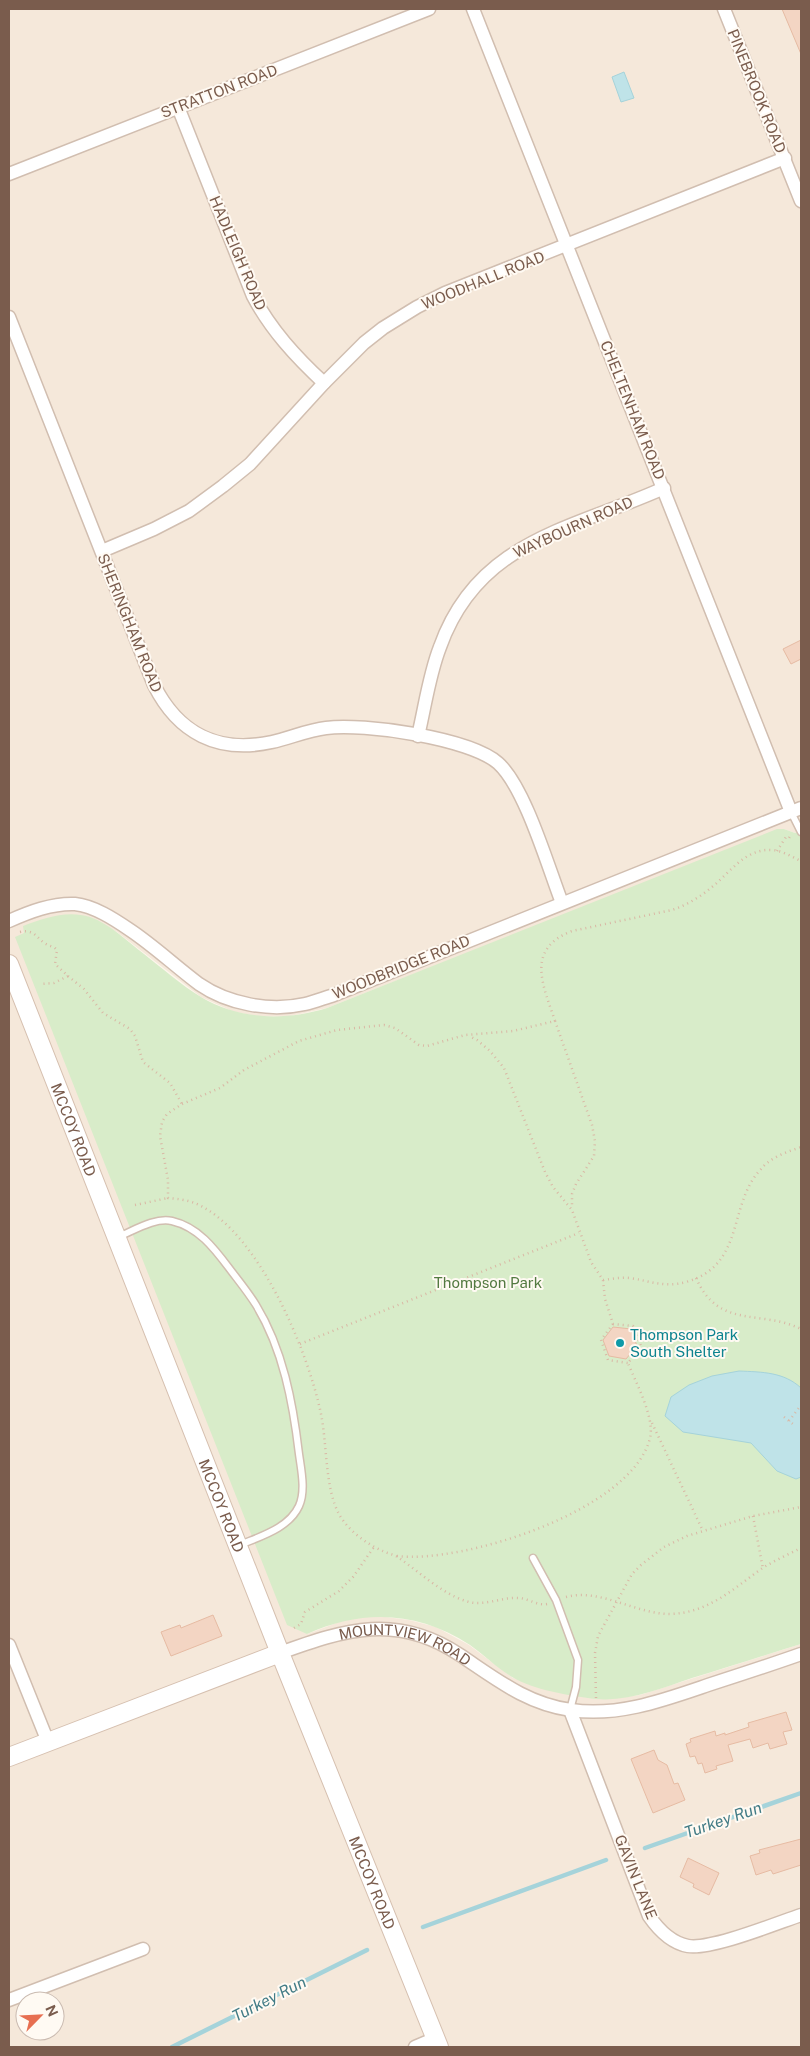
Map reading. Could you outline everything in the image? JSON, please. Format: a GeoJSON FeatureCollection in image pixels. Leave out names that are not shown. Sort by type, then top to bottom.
{"type":"FeatureCollection","features":[{"type":"Feature","properties":{"kind":"main road","name":"MCCOY ROAD"},"geometry":{"type":"LineString","coordinates":[[9,964],[280,1653],[437,2042]]}},
{"type":"Feature","properties":{"kind":"main road","name":"MOUNTVIEW ROAD"},"geometry":{"type":"LineString","coordinates":[[9,1758],[280,1653]]}},
{"type":"Feature","properties":{"kind":"street","name":"STRATTON ROAD"},"geometry":{"type":"LineString","coordinates":[[9,174],[429,9]]}},
{"type":"Feature","properties":{"kind":"street","name":"CHELTENHAM ROAD"},"geometry":{"type":"LineString","coordinates":[[473,9],[566,245],[796,810]]}},
{"type":"Feature","properties":{"kind":"street","name":"PINEBROOK ROAD"},"geometry":{"type":"LineString","coordinates":[[724,9],[801,201]]}},
{"type":"Feature","properties":{"kind":"street","name":"HADLEIGH ROAD"},"geometry":{"type":"LineString","coordinates":[[178,107],[253,296],[277,334],[301,362],[324,383]]}},
{"type":"Feature","properties":{"kind":"street","name":"WOODHALL ROAD"},"geometry":{"type":"LineString","coordinates":[[102,552],[189,511],[223,486],[250,464],[324,383],[370,338],[417,306],[784,158]]}},
{"type":"Feature","properties":{"kind":"street","name":"SHERINGHAM ROAD"},"geometry":{"type":"LineString","coordinates":[[9,317],[154,685],[162,702],[173,716],[188,729],[223,744],[247,745],[271,742],[325,728],[355,726],[418,736],[477,751],[497,762],[512,780],[525,806],[562,903]]}},
{"type":"Feature","properties":{"kind":"street","name":"WAYBOURN ROAD"},"geometry":{"type":"LineString","coordinates":[[418,736],[440,647],[465,598],[486,574],[506,557],[528,544],[664,488]]}},
{"type":"Feature","properties":{"kind":"street","name":"WOODBRIDGE ROAD"},"geometry":{"type":"LineString","coordinates":[[9,921],[34,911],[58,905],[76,904],[115,919],[200,985],[223,997],[251,1005],[277,1007],[304,1004],[334,995],[796,810]]}},
{"type":"Feature","properties":{"kind":"street","name":"MOUNTVIEW ROAD"},"geometry":{"type":"LineString","coordinates":[[280,1653],[349,1631],[376,1628],[406,1632],[432,1639],[460,1655],[500,1684],[540,1702],[570,1710],[597,1712],[637,1706],[669,1698],[801,1654]]}},
{"type":"Feature","properties":{"kind":"street"},"geometry":{"type":"LineString","coordinates":[[9,1645],[48,1742]]}},
{"type":"Feature","properties":{"kind":"street","name":"GAVIN LANE"},"geometry":{"type":"LineString","coordinates":[[570,1710],[649,1916],[656,1926],[676,1942],[689,1946],[710,1945],[801,1916]]}},
{"type":"Feature","properties":{"kind":"street"},"geometry":{"type":"LineString","coordinates":[[9,2000],[143,1949]]}},
{"type":"Feature","properties":{"kind":"street"},"geometry":{"type":"LineString","coordinates":[[415,2047],[437,2042]]}},
{"type":"Feature","properties":{"kind":"lane"},"geometry":{"type":"LineString","coordinates":[[796,810],[800,830]]}},
{"type":"Feature","properties":{"kind":"lane"},"geometry":{"type":"LineString","coordinates":[[117,1238],[153,1223],[171,1220],[192,1229],[214,1246],[256,1306],[274,1343],[286,1378],[294,1416],[302,1482],[301,1502],[294,1514],[275,1530],[238,1546]]}},
{"type":"Feature","properties":{"kind":"lane"},"geometry":{"type":"LineString","coordinates":[[533,1558],[556,1600],[578,1660],[576,1687],[570,1710]]}},
{"type":"Feature","properties":{"kind":"path"},"geometry":{"type":"LineString","coordinates":[[777,851],[786,837],[788,838],[793,832],[800,830]]}},
{"type":"Feature","properties":{"kind":"path"},"geometry":{"type":"LineString","coordinates":[[613,1324],[605,1299],[603,1280],[591,1262],[572,1210],[572,1194],[576,1184],[593,1159],[594,1136],[544,986],[541,965],[543,954],[552,942],[572,931],[678,908],[712,888],[744,858],[760,851],[777,851],[801,861]]}},
{"type":"Feature","properties":{"kind":"path"},"geometry":{"type":"LineString","coordinates":[[20,932],[32,932],[44,944],[57,950],[55,964],[84,989],[103,1012],[130,1029],[135,1036],[142,1062],[170,1083],[182,1104]]}},
{"type":"Feature","properties":{"kind":"path"},"geometry":{"type":"LineString","coordinates":[[41,984],[54,983],[68,976]]}},
{"type":"Feature","properties":{"kind":"path"},"geometry":{"type":"LineString","coordinates":[[168,1198],[168,1180],[160,1128],[167,1114],[182,1104],[220,1088],[244,1070],[287,1047],[326,1032],[373,1026],[395,1028],[422,1046],[465,1035],[513,1031],[555,1021]]}},
{"type":"Feature","properties":{"kind":"path"},"geometry":{"type":"LineString","coordinates":[[465,1035],[477,1040],[502,1065],[548,1179],[572,1210]]}},
{"type":"Feature","properties":{"kind":"path"},"geometry":{"type":"LineString","coordinates":[[603,1280],[629,1278],[652,1284],[670,1285],[696,1278],[712,1269],[728,1249],[748,1188],[758,1172],[771,1160],[801,1147]]}},
{"type":"Feature","properties":{"kind":"path"},"geometry":{"type":"LineString","coordinates":[[135,1205],[168,1198],[186,1200],[200,1205],[221,1219],[233,1231],[268,1281],[286,1313],[300,1344],[320,1413],[334,1501],[340,1515],[347,1526],[374,1547],[396,1556],[448,1592],[470,1602],[477,1603],[520,1598],[543,1605],[570,1596],[582,1595],[639,1610],[669,1614],[705,1607],[727,1595],[762,1569],[801,1548]]}},
{"type":"Feature","properties":{"kind":"path"},"geometry":{"type":"LineString","coordinates":[[300,1344],[579,1233]]}},
{"type":"Feature","properties":{"kind":"path"},"geometry":{"type":"LineString","coordinates":[[696,1278],[708,1297],[729,1314],[774,1320],[801,1329]]}},
{"type":"Feature","properties":{"kind":"path"},"geometry":{"type":"LineString","coordinates":[[613,1324],[633,1326],[641,1346],[628,1363]]}},
{"type":"Feature","properties":{"kind":"path"},"geometry":{"type":"LineString","coordinates":[[613,1324],[601,1340],[608,1360],[628,1363]]}},
{"type":"Feature","properties":{"kind":"path"},"geometry":{"type":"LineString","coordinates":[[628,1363],[648,1415],[703,1532]]}},
{"type":"Feature","properties":{"kind":"path"},"geometry":{"type":"LineString","coordinates":[[789,1421],[801,1405]]}},
{"type":"Feature","properties":{"kind":"path"},"geometry":{"type":"LineString","coordinates":[[396,1556],[441,1556],[501,1541],[540,1527],[591,1502],[621,1480],[640,1459],[650,1435],[651,1429],[648,1415]]}},
{"type":"Feature","properties":{"kind":"path"},"geometry":{"type":"LineString","coordinates":[[784,1417],[794,1424]]}},
{"type":"Feature","properties":{"kind":"path"},"geometry":{"type":"LineString","coordinates":[[596,1699],[597,1642],[605,1622],[632,1574],[647,1559],[687,1536],[753,1516],[801,1508]]}},
{"type":"Feature","properties":{"kind":"path"},"geometry":{"type":"LineString","coordinates":[[753,1516],[762,1569]]}},
{"type":"Feature","properties":{"kind":"path"},"geometry":{"type":"LineString","coordinates":[[294,1628],[301,1624],[305,1612],[339,1591],[346,1584],[374,1547]]}},
{"type":"Feature","properties":{"kind":"shaded area"},"geometry":{"type":"Polygon","coordinates":[[[9,9],[801,9],[801,831],[795,833],[784,829],[327,1008],[286,1017],[258,1016],[234,1012],[201,997],[117,932],[89,917],[307,1634],[339,1622],[361,1617],[378,1616],[409,1620],[436,1627],[469,1645],[513,1678],[625,1697],[640,1695],[801,1644],[801,2047],[9,2047],[9,9]]]}},
{"type":"Feature","properties":{"kind":"green space","name":"Thompson Park"},"geometry":{"type":"Polygon","coordinates":[[[777,829],[784,829],[795,833],[801,831],[801,1644],[657,1690],[621,1698],[596,1699],[553,1692],[521,1682],[501,1670],[470,1645],[430,1625],[410,1620],[390,1617],[349,1620],[307,1634],[287,1625],[15,937],[24,933],[23,926],[47,918],[73,914],[90,917],[111,928],[186,987],[216,1005],[247,1014],[263,1016],[295,1015],[327,1008],[777,829]]]}},
{"type":"Feature","properties":{"kind":"water"},"geometry":{"type":"Polygon","coordinates":[[[624,72],[634,98],[621,102],[612,77],[624,72]]]}},
{"type":"Feature","properties":{"kind":"water"},"geometry":{"type":"Polygon","coordinates":[[[739,1371],[780,1376],[801,1388],[801,1477],[796,1479],[777,1471],[751,1443],[683,1432],[665,1416],[671,1397],[689,1385],[712,1376],[739,1371]]]}},
{"type":"Feature","properties":{"kind":"building"},"geometry":{"type":"Polygon","coordinates":[[[782,9],[801,9],[801,54],[782,9]]]}},
{"type":"Feature","properties":{"kind":"building"},"geometry":{"type":"Polygon","coordinates":[[[801,640],[801,659],[791,664],[783,649],[801,640]]]}},
{"type":"Feature","properties":{"kind":"building","name":"Thompson Park South Shelter"},"geometry":{"type":"Polygon","coordinates":[[[613,1327],[631,1329],[637,1346],[626,1359],[609,1356],[603,1340],[613,1327]]]}},
{"type":"Feature","properties":{"kind":"building"},"geometry":{"type":"Polygon","coordinates":[[[213,1615],[222,1636],[171,1656],[161,1632],[180,1625],[181,1628],[213,1615]]]}},
{"type":"Feature","properties":{"kind":"building"},"geometry":{"type":"Polygon","coordinates":[[[786,1712],[792,1730],[783,1732],[787,1744],[770,1749],[768,1743],[753,1748],[750,1739],[728,1745],[733,1761],[716,1766],[717,1769],[705,1773],[702,1763],[698,1764],[695,1756],[690,1757],[686,1744],[691,1742],[690,1739],[715,1731],[716,1736],[725,1733],[725,1735],[749,1727],[748,1723],[786,1712]]]}},
{"type":"Feature","properties":{"kind":"building"},"geometry":{"type":"Polygon","coordinates":[[[654,1750],[658,1760],[667,1765],[674,1784],[678,1783],[685,1800],[653,1813],[631,1759],[654,1750]]]}},
{"type":"Feature","properties":{"kind":"building"},"geometry":{"type":"Polygon","coordinates":[[[801,1839],[801,1865],[773,1874],[771,1870],[756,1875],[750,1856],[760,1853],[759,1850],[801,1839]]]}},
{"type":"Feature","properties":{"kind":"building"},"geometry":{"type":"Polygon","coordinates":[[[688,1858],[719,1873],[709,1895],[693,1887],[694,1884],[680,1877],[688,1858]]]}},
{"type":"Feature","properties":{"kind":"waterway","name":"Turkey Run"},"geometry":{"type":"LineString","coordinates":[[645,1848],[801,1793]]}},
{"type":"Feature","properties":{"kind":"waterway","name":"Turkey Run"},"geometry":{"type":"LineString","coordinates":[[423,1927],[606,1860]]}},
{"type":"Feature","properties":{"kind":"waterway","name":"Turkey Run"},"geometry":{"type":"LineString","coordinates":[[172,2047],[367,1950]]}},
{"type":"Feature","properties":{"kind":"place","name":"Thompson Park South Shelter"},"geometry":{"type":"Point","coordinates":[620,1343]}}]}
